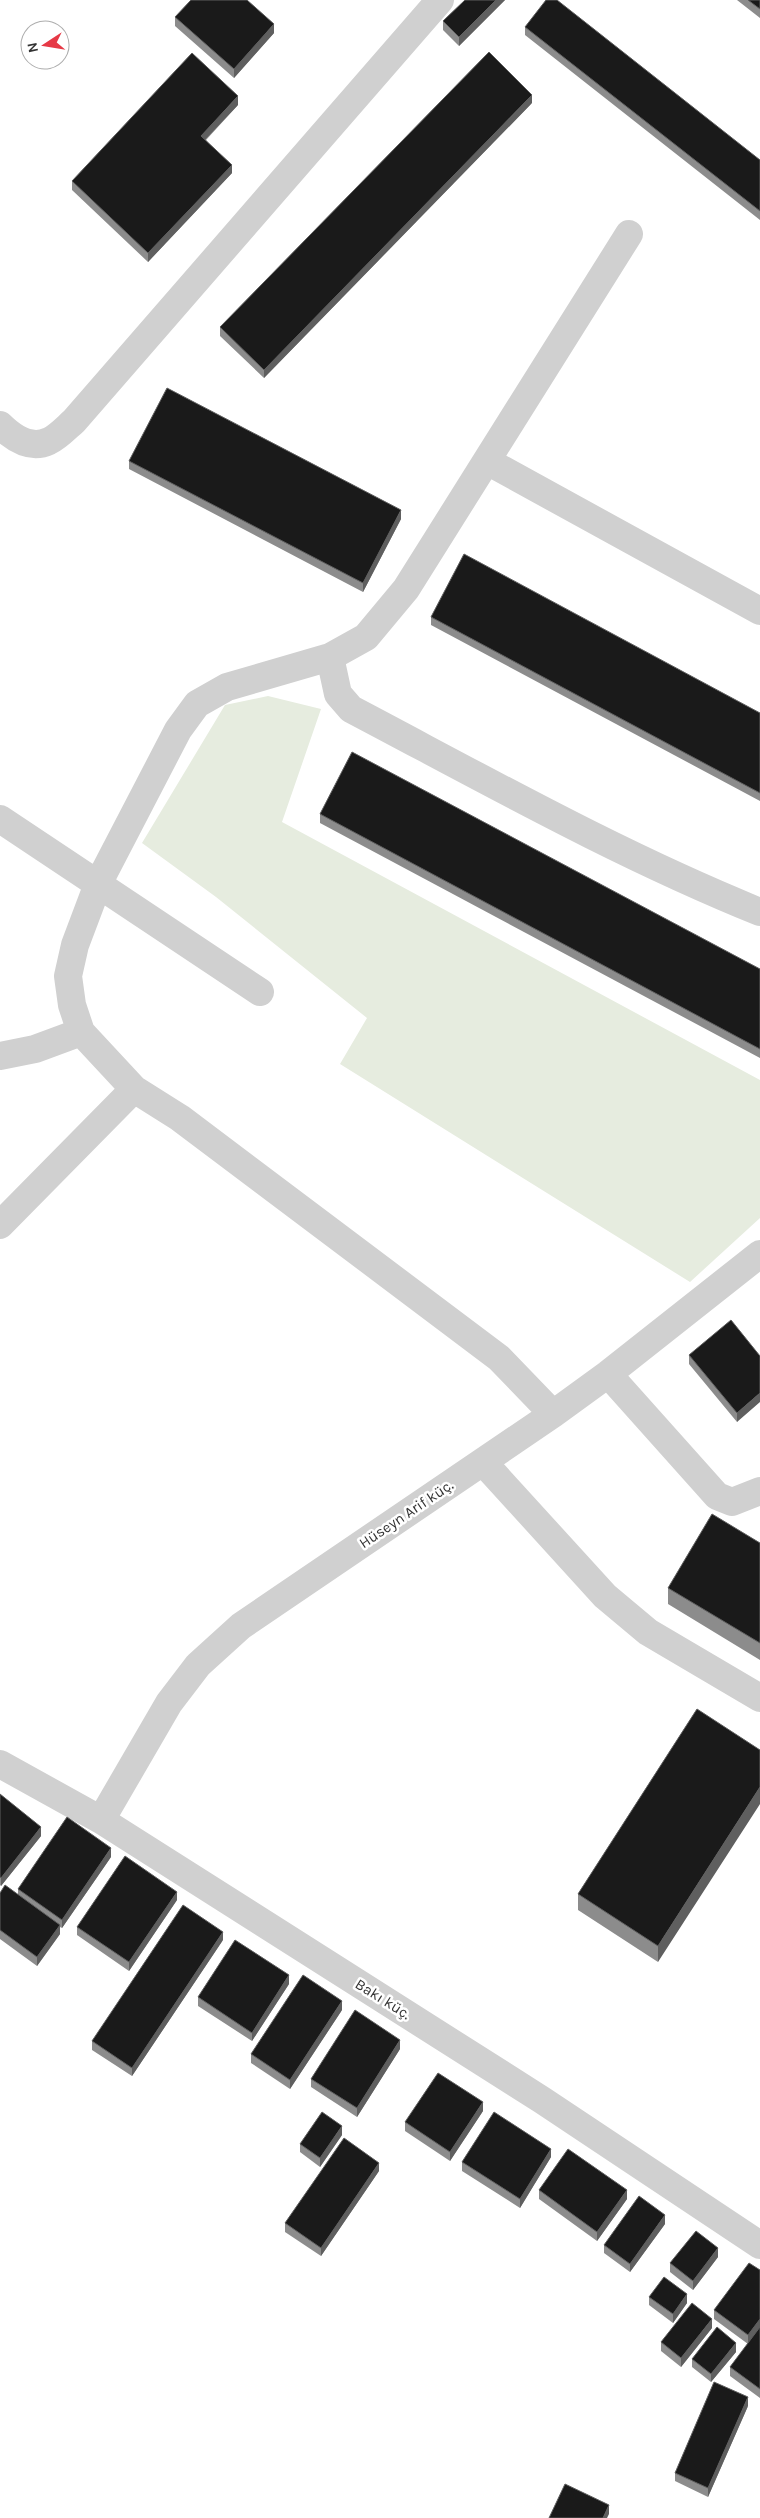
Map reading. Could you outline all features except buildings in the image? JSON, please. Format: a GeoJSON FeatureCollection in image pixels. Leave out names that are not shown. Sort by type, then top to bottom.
{"type":"FeatureCollection","features":[{"type":"Feature","properties":{"kind":"street"},"geometry":{"type":"LineString","coordinates":[[0,425],[13,438],[31,444],[49,441],[74,421],[440,0]]}},
{"type":"Feature","properties":{"kind":"street"},"geometry":{"type":"LineString","coordinates":[[553,1414],[499,1358],[180,1118],[134,1089],[81,1032],[72,1005],[68,976],[75,945],[98,884],[178,730],[197,704],[227,687],[330,658],[366,637],[406,589],[629,234]]}},
{"type":"Feature","properties":{"kind":"street"},"geometry":{"type":"LineString","coordinates":[[487,461],[760,611]]}},
{"type":"Feature","properties":{"kind":"street"},"geometry":{"type":"LineString","coordinates":[[330,658],[338,694],[351,709],[621,851],[699,888],[760,912]]}},
{"type":"Feature","properties":{"kind":"street"},"geometry":{"type":"LineString","coordinates":[[0,818],[260,992]]}},
{"type":"Feature","properties":{"kind":"street"},"geometry":{"type":"LineString","coordinates":[[0,1056],[35,1049],[81,1032]]}},
{"type":"Feature","properties":{"kind":"street"},"geometry":{"type":"LineString","coordinates":[[0,1225],[134,1089]]}},
{"type":"Feature","properties":{"kind":"street","name":"Hüseyn Arif küç."},"geometry":{"type":"LineString","coordinates":[[101,1820],[169,1703],[198,1665],[241,1626],[553,1414],[608,1374],[760,1254]]}},
{"type":"Feature","properties":{"kind":"street"},"geometry":{"type":"LineString","coordinates":[[608,1374],[717,1496],[732,1502],[760,1491]]}},
{"type":"Feature","properties":{"kind":"street"},"geometry":{"type":"LineString","coordinates":[[483,1462],[604,1596],[648,1632],[760,1698]]}},
{"type":"Feature","properties":{"kind":"street","name":"Bakı küç."},"geometry":{"type":"LineString","coordinates":[[0,1764],[101,1820],[542,2100],[760,2245]]}},
{"type":"Feature","properties":{"kind":"shaded area"},"geometry":{"type":"Polygon","coordinates":[[[268,696],[321,709],[282,822],[760,1080],[760,1218],[690,1282],[340,1064],[367,1018],[216,897],[142,843],[225,705],[268,696]]]}}]}
